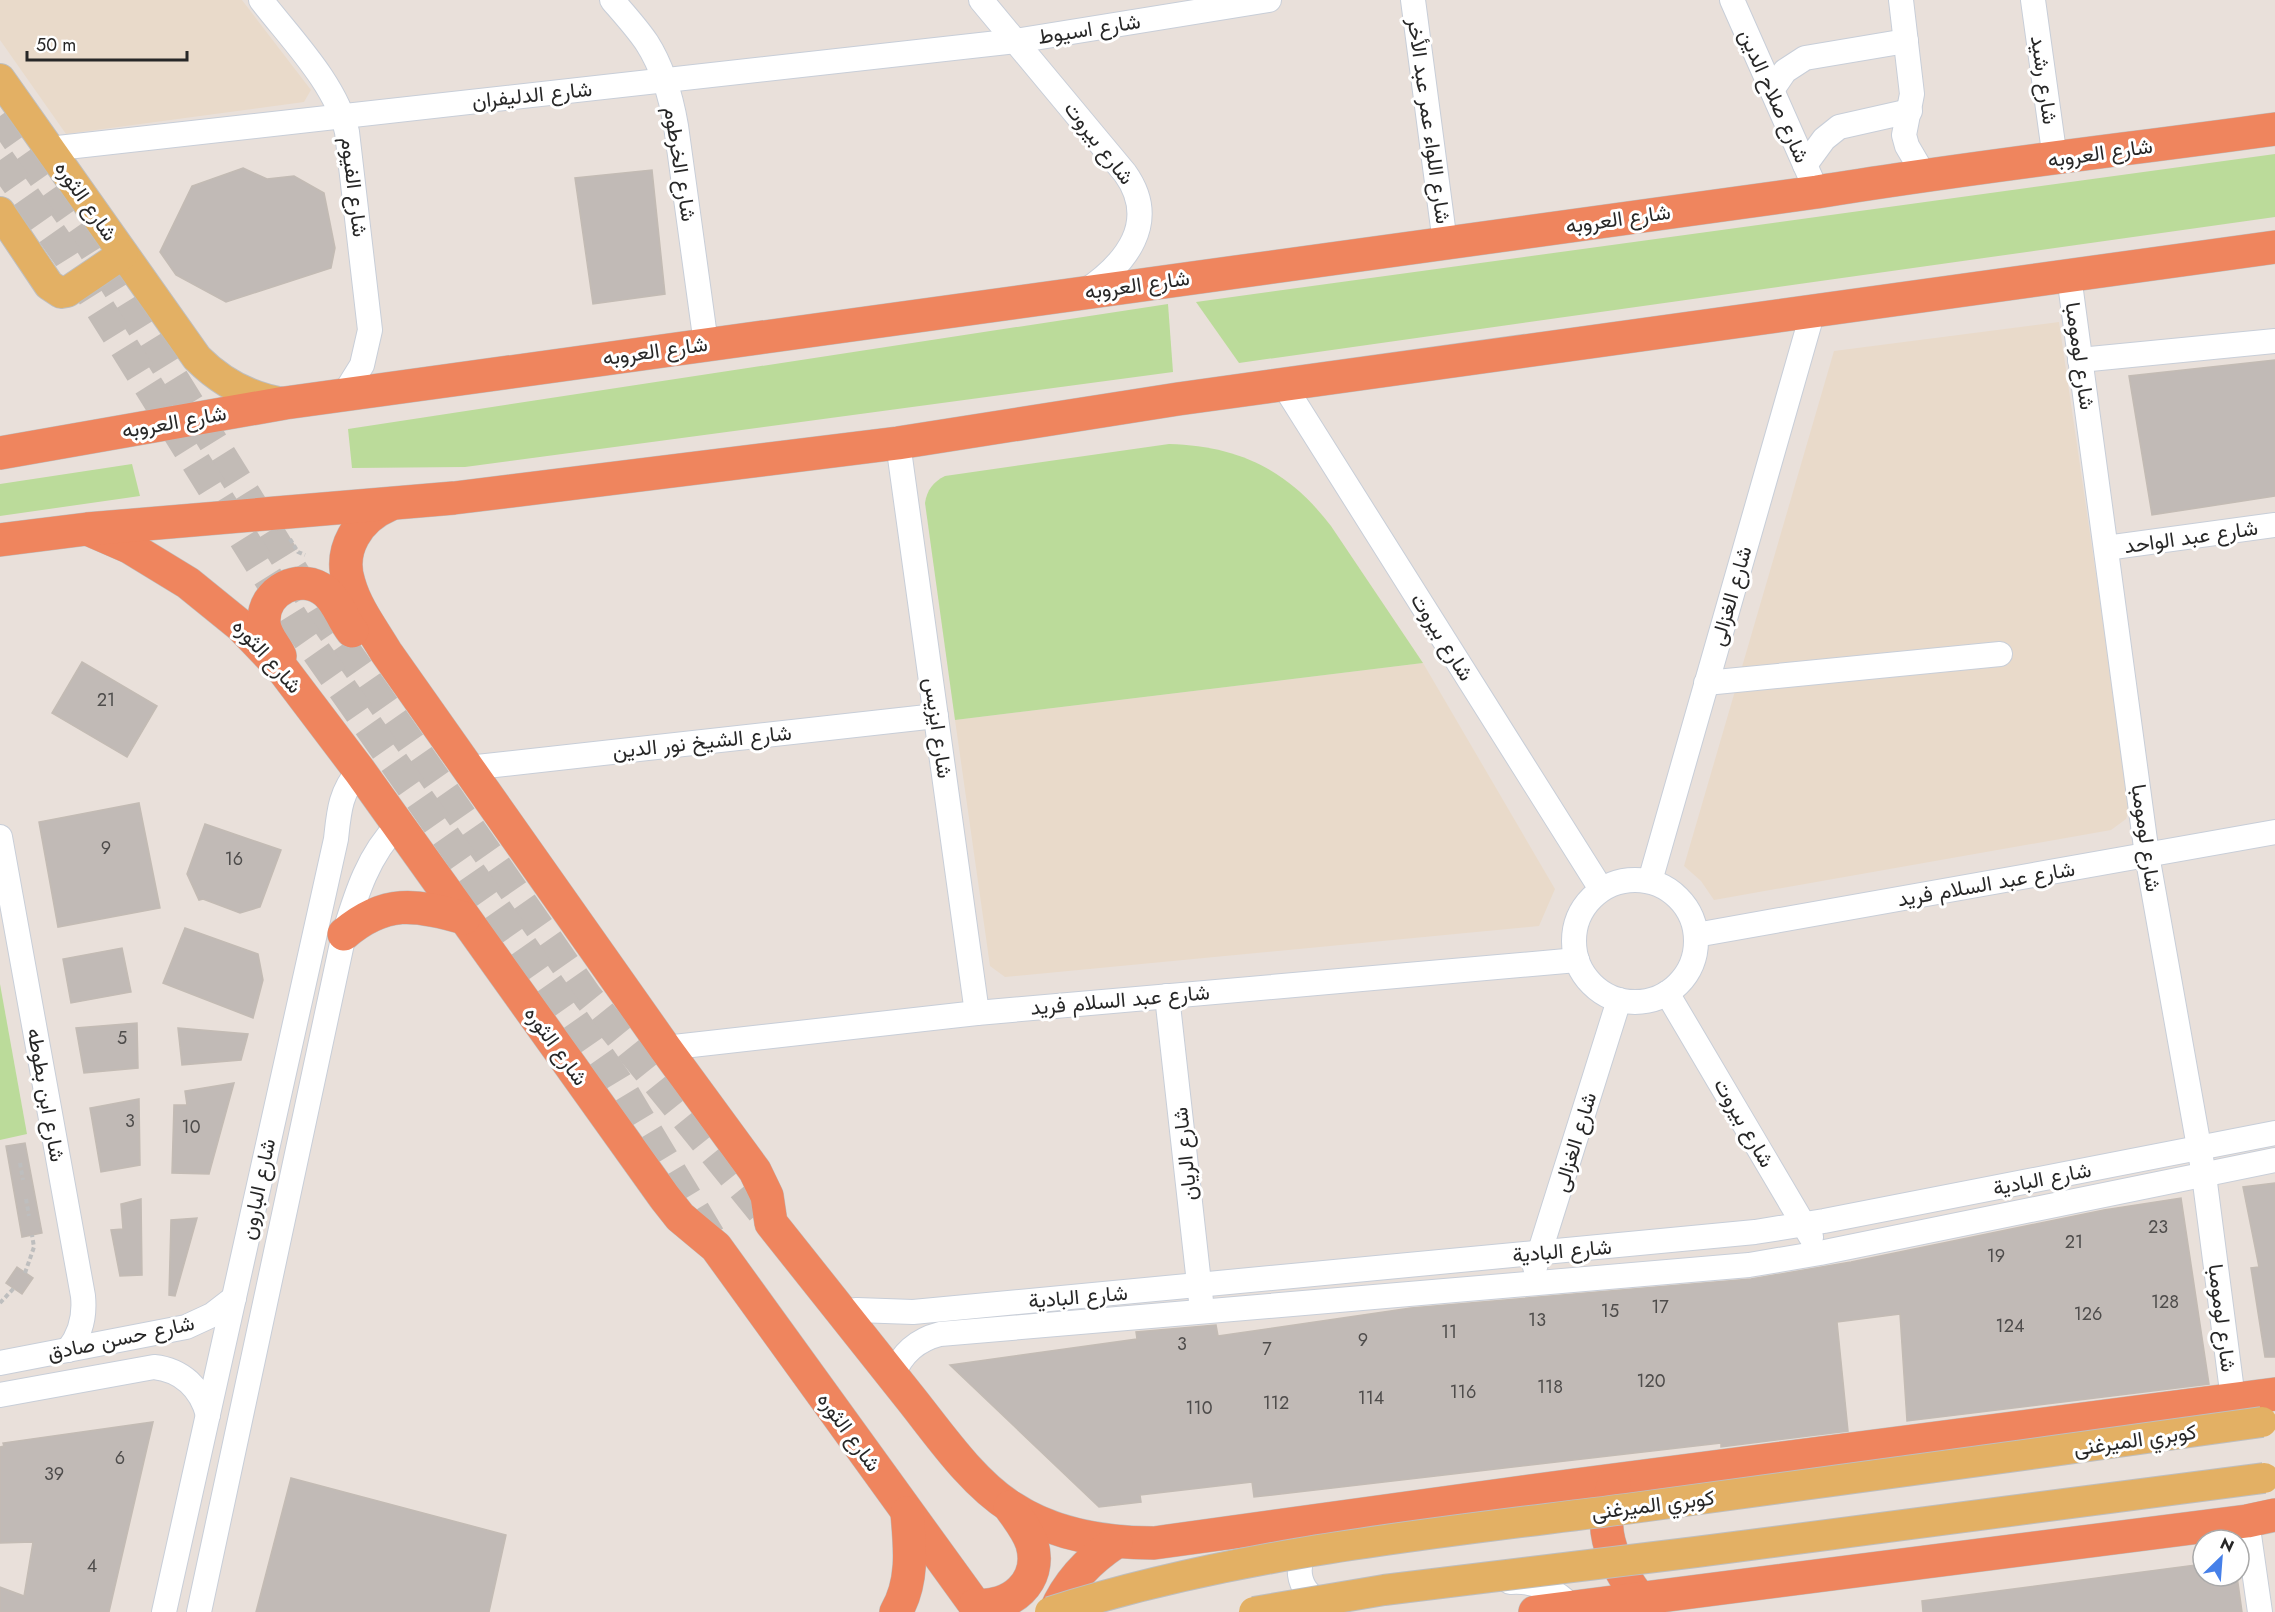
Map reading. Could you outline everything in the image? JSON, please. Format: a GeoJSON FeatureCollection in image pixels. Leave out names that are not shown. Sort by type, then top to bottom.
{"type":"FeatureCollection","features":[{"type":"Feature","properties":{"kind":"highway","name":"شارع العروبه"},"geometry":{"type":"LineString","coordinates":[[0,453],[344,394],[1445,243],[1811,178],[1924,174],[2275,129]]}},
{"type":"Feature","properties":{"kind":"highway"},"geometry":{"type":"LineString","coordinates":[[0,540],[87,529],[389,505],[898,443],[1283,384],[2275,247]]}},
{"type":"Feature","properties":{"kind":"highway"},"geometry":{"type":"LineString","coordinates":[[389,505],[379,509],[362,523],[351,541],[346,562],[346,573],[351,591],[386,652],[665,1048],[755,1171],[767,1196],[771,1223],[963,1464],[1010,1507],[1031,1543],[1034,1563],[1027,1582],[1014,1597],[995,1605],[977,1608]]}},
{"type":"Feature","properties":{"kind":"highway","name":"شارع الثوره"},"geometry":{"type":"LineString","coordinates":[[87,529],[129,548],[188,583],[241,626],[284,671],[359,771],[665,1198],[689,1225],[716,1247],[977,1608]]}},
{"type":"Feature","properties":{"kind":"highway"},"geometry":{"type":"LineString","coordinates":[[284,671],[278,653],[266,633],[264,617],[269,601],[274,595],[280,589],[295,583],[312,584],[326,592],[356,635],[386,652]]}},
{"type":"Feature","properties":{"kind":"highway"},"geometry":{"type":"LineString","coordinates":[[344,934],[368,917],[396,908],[426,908],[464,918]]}},
{"type":"Feature","properties":{"kind":"highway"},"geometry":{"type":"LineString","coordinates":[[1010,1507],[1060,1530],[1116,1542],[1154,1543],[2233,1399],[2271,1412]]}},
{"type":"Feature","properties":{"kind":"highway"},"geometry":{"type":"LineString","coordinates":[[1614,1481],[1607,1511],[1608,1542],[1620,1571],[1639,1598]]}},
{"type":"Feature","properties":{"kind":"highway"},"geometry":{"type":"LineString","coordinates":[[896,1612],[904,1594],[910,1565],[907,1513]]}},
{"type":"Feature","properties":{"kind":"highway"},"geometry":{"type":"LineString","coordinates":[[1535,1612],[2261,1518]]}},
{"type":"Feature","properties":{"kind":"highway"},"geometry":{"type":"LineString","coordinates":[[1055,1612],[1075,1578],[1087,1564],[1116,1542]]}},
{"type":"Feature","properties":{"kind":"main road","name":"شارع الثوره"},"geometry":{"type":"LineString","coordinates":[[0,79],[190,348],[206,367],[243,392],[285,403]]}},
{"type":"Feature","properties":{"kind":"main road"},"geometry":{"type":"LineString","coordinates":[[0,212],[49,285],[57,292],[68,292],[123,254]]}},
{"type":"Feature","properties":{"kind":"main road","name":"كوبري الميرغنى"},"geometry":{"type":"LineString","coordinates":[[1050,1612],[1112,1593],[1199,1571],[1316,1549],[1702,1499],[2271,1412]]}},
{"type":"Feature","properties":{"kind":"main road"},"geometry":{"type":"LineString","coordinates":[[1254,1612],[1375,1591],[1720,1549],[2269,1477]]}},
{"type":"Feature","properties":{"kind":"street","name":"شارع الفيوم"},"geometry":{"type":"LineString","coordinates":[[261,0],[330,89],[343,117],[349,140],[370,330],[362,365],[344,394]]}},
{"type":"Feature","properties":{"kind":"street","name":"شارع الخرطوم"},"geometry":{"type":"LineString","coordinates":[[612,0],[646,42],[665,80],[674,115],[706,344]]}},
{"type":"Feature","properties":{"kind":"street","name":"شارع بيروت"},"geometry":{"type":"LineString","coordinates":[[981,0],[1125,173],[1137,192],[1140,215],[1128,250],[1112,271],[1082,293]]}},
{"type":"Feature","properties":{"kind":"street","name":"شارع اسيوط"},"geometry":{"type":"LineString","coordinates":[[1016,41],[1269,0]]}},
{"type":"Feature","properties":{"kind":"street","name":"شارع اللواء عمر عبد الأخر"},"geometry":{"type":"LineString","coordinates":[[1413,0],[1445,243]]}},
{"type":"Feature","properties":{"kind":"street","name":"شارع صلاح الدين"},"geometry":{"type":"LineString","coordinates":[[1732,0],[1811,178]]}},
{"type":"Feature","properties":{"kind":"street"},"geometry":{"type":"LineString","coordinates":[[1901,0],[1912,94],[1904,135],[1907,146],[1924,174]]}},
{"type":"Feature","properties":{"kind":"street","name":"شارع رشيد"},"geometry":{"type":"LineString","coordinates":[[2033,0],[2055,159]]}},
{"type":"Feature","properties":{"kind":"street","name":"شارع الدليفران"},"geometry":{"type":"LineString","coordinates":[[49,149],[1016,41]]}},
{"type":"Feature","properties":{"kind":"street"},"geometry":{"type":"LineString","coordinates":[[1772,90],[1785,71],[1805,58],[1906,41]]}},
{"type":"Feature","properties":{"kind":"street"},"geometry":{"type":"LineString","coordinates":[[1811,178],[1824,139],[1839,127],[1910,111]]}},
{"type":"Feature","properties":{"kind":"street","name":"شارع لومومبا"},"geometry":{"type":"LineString","coordinates":[[2068,276],[2147,855],[2204,1175],[2233,1399]]}},
{"type":"Feature","properties":{"kind":"street","name":"شارع الغزالى"},"geometry":{"type":"LineString","coordinates":[[1650,881],[1813,310]]}},
{"type":"Feature","properties":{"kind":"street"},"geometry":{"type":"LineString","coordinates":[[2080,360],[2275,341]]}},
{"type":"Feature","properties":{"kind":"street","name":"شارع بيروت"},"geometry":{"type":"LineString","coordinates":[[1283,384],[1601,889]]}},
{"type":"Feature","properties":{"kind":"street","name":"شارع ايزيس"},"geometry":{"type":"LineString","coordinates":[[898,443],[978,1013]]}},
{"type":"Feature","properties":{"kind":"street","name":"شارع عبد الواحد"},"geometry":{"type":"LineString","coordinates":[[2106,548],[2275,525]]}},
{"type":"Feature","properties":{"kind":"street"},"geometry":{"type":"LineString","coordinates":[[1706,683],[2000,654]]}},
{"type":"Feature","properties":{"kind":"street","name":"شارع الشيخ نور الدين"},"geometry":{"type":"LineString","coordinates":[[468,768],[936,716]]}},
{"type":"Feature","properties":{"kind":"street","name":"شارع البارون"},"geometry":{"type":"LineString","coordinates":[[164,1612],[336,839],[342,797],[349,783],[359,771]]}},
{"type":"Feature","properties":{"kind":"street","name":"شارع البارون"},"geometry":{"type":"LineString","coordinates":[[199,1612],[344,934],[368,868],[387,836],[398,825]]}},
{"type":"Feature","properties":{"kind":"street","name":"شارع عبد السلام فريد"},"geometry":{"type":"LineString","coordinates":[[1696,935],[2275,832]]}},
{"type":"Feature","properties":{"kind":"street","name":"شارع ابن بطوطه"},"geometry":{"type":"LineString","coordinates":[[0,837],[83,1296],[80,1327],[68,1350]]}},
{"type":"Feature","properties":{"kind":"street"},"geometry":{"type":"LineString","coordinates":[[1624,880],[1650,881],[1676,895],[1693,920],[1696,946],[1690,968],[1677,986],[1652,1000],[1635,1002],[1619,1000],[1593,986],[1583,974],[1576,960],[1573,938],[1579,915],[1584,906],[1601,889],[1624,880]]}},
{"type":"Feature","properties":{"kind":"street","name":"شارع عبد السلام فريد"},"geometry":{"type":"LineString","coordinates":[[665,1048],[978,1013],[1576,960]]}},
{"type":"Feature","properties":{"kind":"street","name":"شارع بيروت"},"geometry":{"type":"LineString","coordinates":[[1667,993],[1820,1253]]}},
{"type":"Feature","properties":{"kind":"street","name":"شارع الريان"},"geometry":{"type":"LineString","coordinates":[[1167,996],[1202,1312]]}},
{"type":"Feature","properties":{"kind":"street","name":"شارع الغزالى"},"geometry":{"type":"LineString","coordinates":[[1530,1284],[1619,1000]]}},
{"type":"Feature","properties":{"kind":"street","name":"شارع البادية"},"geometry":{"type":"LineString","coordinates":[[842,1312],[857,1310],[913,1312],[1731,1236],[1803,1225],[2275,1133]]}},
{"type":"Feature","properties":{"kind":"street","name":"شارع البادية"},"geometry":{"type":"LineString","coordinates":[[893,1375],[900,1360],[911,1348],[925,1339],[940,1334],[1749,1265],[1820,1253],[2275,1161]]}},
{"type":"Feature","properties":{"kind":"street","name":"شارع حسن صادق"},"geometry":{"type":"LineString","coordinates":[[0,1363],[186,1327],[212,1316],[234,1298]]}},
{"type":"Feature","properties":{"kind":"street","name":"شارع حسن صادق"},"geometry":{"type":"LineString","coordinates":[[0,1395],[154,1367],[170,1370],[190,1382],[200,1394],[208,1415]]}},
{"type":"Feature","properties":{"kind":"street"},"geometry":{"type":"LineString","coordinates":[[1567,1609],[1552,1591],[1535,1584],[1517,1581],[1328,1604],[1308,1593],[1301,1583],[1299,1572],[1300,1560],[1305,1550],[1314,1541],[1325,1537],[1544,1504],[1561,1497],[1575,1485]]}},
{"type":"Feature","properties":{"kind":"street"},"geometry":{"type":"LineString","coordinates":[[2260,1612],[2261,1518]]}},
{"type":"Feature","properties":{"kind":"path"},"geometry":{"type":"LineString","coordinates":[[290,539],[298,552],[314,559]]}},
{"type":"Feature","properties":{"kind":"path"},"geometry":{"type":"LineString","coordinates":[[20,1163],[23,1180]]}},
{"type":"Feature","properties":{"kind":"path"},"geometry":{"type":"LineString","coordinates":[[26,1199],[29,1216]]}},
{"type":"Feature","properties":{"kind":"path"},"geometry":{"type":"LineString","coordinates":[[25,1273],[34,1247],[32,1235]]}},
{"type":"Feature","properties":{"kind":"path"},"geometry":{"type":"LineString","coordinates":[[0,1303],[14,1288]]}},
{"type":"Feature","properties":{"kind":"shaded area"},"geometry":{"type":"Polygon","coordinates":[[[0,0],[242,0],[311,90],[304,102],[66,134],[0,40],[0,0]]]}},
{"type":"Feature","properties":{"kind":"shaded area"},"geometry":{"type":"Polygon","coordinates":[[[2059,322],[2130,807],[2126,819],[2111,830],[1714,900],[1701,881],[1684,866],[1834,351],[2059,322]]]}},
{"type":"Feature","properties":{"kind":"shaded area"},"geometry":{"type":"Polygon","coordinates":[[[1423,663],[1555,889],[1539,926],[1005,977],[990,966],[955,720],[1423,663]]]}},
{"type":"Feature","properties":{"kind":"green space"},"geometry":{"type":"Polygon","coordinates":[[[2275,154],[2275,217],[1239,363],[1196,302],[2275,154]]]}},
{"type":"Feature","properties":{"kind":"green space"},"geometry":{"type":"Polygon","coordinates":[[[1168,304],[1173,372],[465,467],[352,468],[348,429],[1168,304]]]}},
{"type":"Feature","properties":{"kind":"green space"},"geometry":{"type":"Polygon","coordinates":[[[1169,444],[1218,450],[1240,456],[1279,476],[1297,490],[1315,506],[1331,526],[1423,663],[955,720],[925,503],[931,487],[945,476],[1169,444]]]}},
{"type":"Feature","properties":{"kind":"green space"},"geometry":{"type":"Polygon","coordinates":[[[132,464],[140,496],[0,516],[0,484],[132,464]]]}},
{"type":"Feature","properties":{"kind":"green space"},"geometry":{"type":"Polygon","coordinates":[[[0,984],[27,1134],[0,1140],[0,984]]]}},
{"type":"Feature","properties":{"kind":"building"},"geometry":{"type":"Polygon","coordinates":[[[243,168],[267,179],[294,176],[324,193],[335,248],[331,268],[226,302],[176,275],[160,252],[192,186],[243,168]]]}},
{"type":"Feature","properties":{"kind":"building"},"geometry":{"type":"Polygon","coordinates":[[[652,170],[665,294],[593,304],[575,178],[652,170]]]}},
{"type":"Feature","properties":{"kind":"building"},"geometry":{"type":"Polygon","coordinates":[[[2275,360],[2275,496],[2152,515],[2129,376],[2275,360]]]}},
{"type":"Feature","properties":{"kind":"building"},"geometry":{"type":"Polygon","coordinates":[[[82,662],[157,706],[127,757],[52,713],[82,662]]]}},
{"type":"Feature","properties":{"kind":"building"},"geometry":{"type":"Polygon","coordinates":[[[139,803],[160,908],[58,927],[39,822],[139,803]]]}},
{"type":"Feature","properties":{"kind":"building"},"geometry":{"type":"Polygon","coordinates":[[[205,824],[281,850],[260,907],[240,913],[203,899],[199,900],[187,874],[205,824]]]}},
{"type":"Feature","properties":{"kind":"building"},"geometry":{"type":"Polygon","coordinates":[[[185,928],[258,954],[263,980],[253,1018],[163,983],[185,928]]]}},
{"type":"Feature","properties":{"kind":"building"},"geometry":{"type":"Polygon","coordinates":[[[122,948],[131,992],[71,1003],[63,959],[122,948]]]}},
{"type":"Feature","properties":{"kind":"building"},"geometry":{"type":"Polygon","coordinates":[[[137,1023],[138,1068],[84,1073],[76,1028],[137,1023]]]}},
{"type":"Feature","properties":{"kind":"building"},"geometry":{"type":"Polygon","coordinates":[[[178,1028],[248,1034],[241,1060],[182,1065],[178,1028]]]}},
{"type":"Feature","properties":{"kind":"building"},"geometry":{"type":"Polygon","coordinates":[[[234,1083],[209,1174],[172,1173],[174,1105],[187,1105],[185,1091],[234,1083]]]}},
{"type":"Feature","properties":{"kind":"building"},"geometry":{"type":"Polygon","coordinates":[[[139,1099],[140,1165],[101,1172],[90,1108],[139,1099]]]}},
{"type":"Feature","properties":{"kind":"building"},"geometry":{"type":"Polygon","coordinates":[[[25,1143],[42,1233],[22,1237],[6,1146],[25,1143]]]}},
{"type":"Feature","properties":{"kind":"building"},"geometry":{"type":"Polygon","coordinates":[[[2275,1183],[2275,1357],[2265,1357],[2251,1268],[2259,1267],[2243,1187],[2275,1183]]]}},
{"type":"Feature","properties":{"kind":"building"},"geometry":{"type":"Polygon","coordinates":[[[2181,1198],[2209,1384],[1907,1421],[1900,1314],[1837,1322],[1848,1431],[1721,1447],[1721,1443],[1254,1497],[1252,1482],[1140,1495],[1141,1502],[1099,1507],[950,1365],[1137,1339],[1136,1332],[1216,1325],[1218,1336],[1411,1308],[1751,1279],[1851,1262],[2104,1210],[2181,1198]]]}},
{"type":"Feature","properties":{"kind":"building"},"geometry":{"type":"Polygon","coordinates":[[[141,1199],[142,1275],[120,1276],[111,1230],[123,1229],[121,1204],[141,1199]]]}},
{"type":"Feature","properties":{"kind":"building"},"geometry":{"type":"Polygon","coordinates":[[[197,1218],[175,1296],[169,1295],[171,1220],[197,1218]]]}},
{"type":"Feature","properties":{"kind":"building"},"geometry":{"type":"Polygon","coordinates":[[[17,1267],[33,1278],[22,1294],[6,1283],[17,1267]]]}},
{"type":"Feature","properties":{"kind":"building"},"geometry":{"type":"Polygon","coordinates":[[[153,1422],[109,1612],[0,1612],[0,1587],[24,1596],[33,1542],[0,1543],[0,1447],[4,1446],[3,1443],[153,1422]]]}},
{"type":"Feature","properties":{"kind":"building"},"geometry":{"type":"Polygon","coordinates":[[[291,1478],[506,1535],[489,1612],[256,1612],[291,1478]]]}},
{"type":"Feature","properties":{"kind":"building"},"geometry":{"type":"Polygon","coordinates":[[[2191,1566],[2191,1588],[2239,1588],[2242,1612],[1923,1612],[1922,1601],[2191,1566]]]}},
{"type":"Feature","properties":{"kind":"tunnel"},"geometry":{"type":"LineString","coordinates":[[0,116],[90,244],[317,609],[588,997],[771,1223]]}},
{"type":"Feature","properties":{"kind":"tunnel"},"geometry":{"type":"LineString","coordinates":[[0,160],[68,257],[297,624],[617,1081],[712,1239]]}}]}
